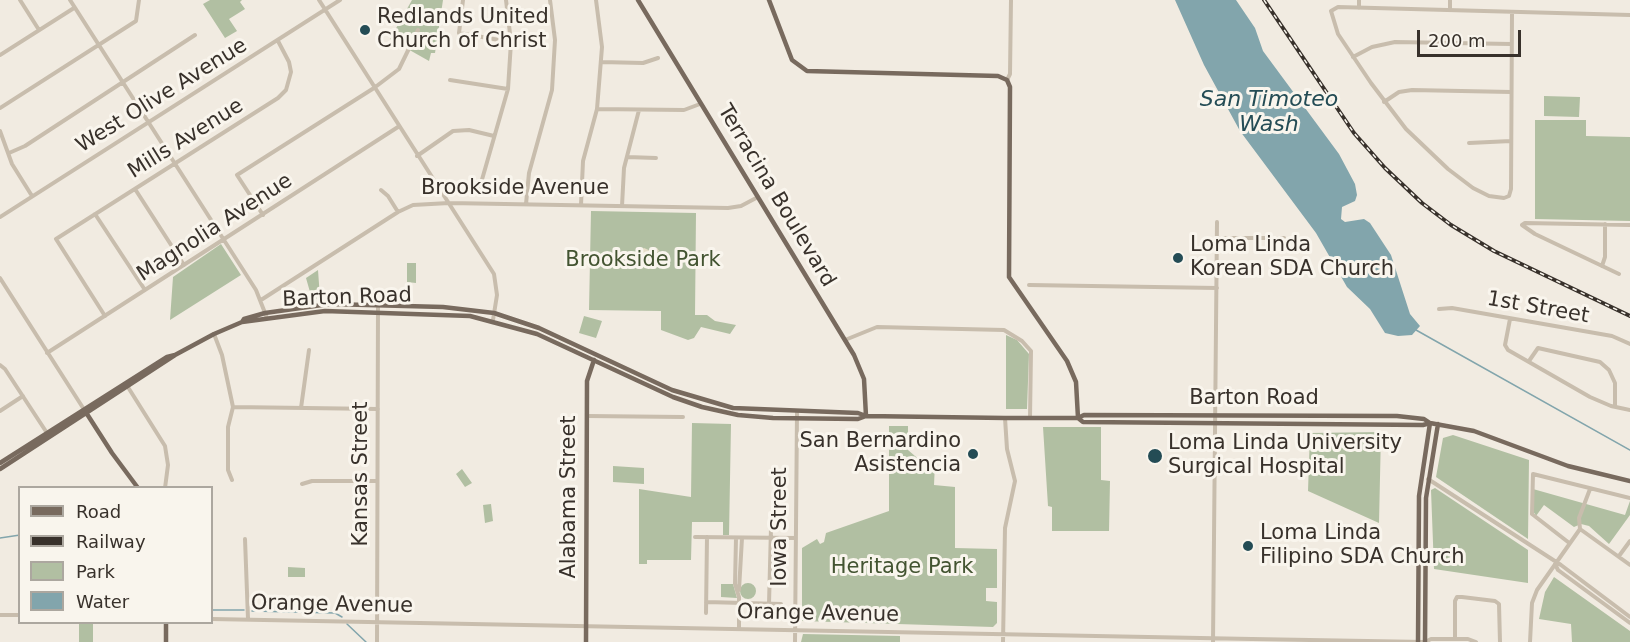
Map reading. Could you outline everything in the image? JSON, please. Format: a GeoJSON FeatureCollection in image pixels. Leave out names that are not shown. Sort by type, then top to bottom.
{"type":"FeatureCollection","features":[{"type":"Feature","properties":{"kind":"main road","name":"Terracina Boulevard"},"geometry":{"type":"LineString","coordinates":[[638,0],[845,340],[864,380],[866,416]]}},
{"type":"Feature","properties":{"kind":"main road"},"geometry":{"type":"LineString","coordinates":[[769,0],[792,60],[807,71],[998,76],[1007,80],[1010,87],[1009,277],[1067,361],[1076,381],[1078,418]]}},
{"type":"Feature","properties":{"kind":"main road"},"geometry":{"type":"LineString","coordinates":[[305,306],[311,312]]}},
{"type":"Feature","properties":{"kind":"main road","name":"Barton Road"},"geometry":{"type":"LineString","coordinates":[[214,333],[242,322],[305,306],[457,307],[494,313],[539,328],[672,390],[724,406],[797,415]]}},
{"type":"Feature","properties":{"kind":"main road"},"geometry":{"type":"LineString","coordinates":[[275,317],[289,312],[290,308]]}},
{"type":"Feature","properties":{"kind":"main road","name":"Barton Road"},"geometry":{"type":"LineString","coordinates":[[266,315],[275,317],[311,312],[441,313],[493,320],[537,334],[673,397],[723,412],[755,417],[858,413],[866,416],[1005,418],[1078,418],[1084,415],[1397,416],[1424,419],[1430,423]]}},
{"type":"Feature","properties":{"kind":"main road"},"geometry":{"type":"LineString","coordinates":[[0,463],[214,333]]}},
{"type":"Feature","properties":{"kind":"main road","name":"Alabama Street"},"geometry":{"type":"LineString","coordinates":[[586,642],[587,380],[596,355]]}},
{"type":"Feature","properties":{"kind":"main road"},"geometry":{"type":"LineString","coordinates":[[723,412],[724,406]]}},
{"type":"Feature","properties":{"kind":"main road"},"geometry":{"type":"LineString","coordinates":[[86,412],[137,486]]}},
{"type":"Feature","properties":{"kind":"main road","name":"Barton Road"},"geometry":{"type":"LineString","coordinates":[[1078,418],[1083,422],[1423,425],[1430,423],[1474,431],[1588,472],[1630,481]]}},
{"type":"Feature","properties":{"kind":"main road"},"geometry":{"type":"LineString","coordinates":[[1418,642],[1419,487],[1430,423]]}},
{"type":"Feature","properties":{"kind":"main road"},"geometry":{"type":"LineString","coordinates":[[1425,642],[1425,519],[1428,479],[1438,424]]}},
{"type":"Feature","properties":{"kind":"main road"},"geometry":{"type":"LineString","coordinates":[[0,469],[48,435]]}},
{"type":"Feature","properties":{"kind":"main road"},"geometry":{"type":"LineString","coordinates":[[1418,519],[1425,519]]}},
{"type":"Feature","properties":{"kind":"main road"},"geometry":{"type":"LineString","coordinates":[[166,624],[166,642]]}},
{"type":"Feature","properties":{"kind":"street"},"geometry":{"type":"LineString","coordinates":[[20,0],[39,30]]}},
{"type":"Feature","properties":{"kind":"street"},"geometry":{"type":"LineString","coordinates":[[70,0],[224,240],[261,300],[266,315]]}},
{"type":"Feature","properties":{"kind":"street"},"geometry":{"type":"LineString","coordinates":[[0,108],[138,19],[139,0]]}},
{"type":"Feature","properties":{"kind":"street"},"geometry":{"type":"LineString","coordinates":[[319,0],[494,274],[497,288],[493,320]]}},
{"type":"Feature","properties":{"kind":"street","name":"West Olive Avenue"},"geometry":{"type":"LineString","coordinates":[[0,217],[340,0]]}},
{"type":"Feature","properties":{"kind":"street"},"geometry":{"type":"LineString","coordinates":[[462,0],[459,33],[511,42]]}},
{"type":"Feature","properties":{"kind":"street"},"geometry":{"type":"LineString","coordinates":[[479,190],[508,88],[511,42],[506,0]]}},
{"type":"Feature","properties":{"kind":"street"},"geometry":{"type":"LineString","coordinates":[[526,204],[529,174],[552,90],[555,40],[550,0]]}},
{"type":"Feature","properties":{"kind":"street"},"geometry":{"type":"LineString","coordinates":[[581,205],[583,161],[597,109],[603,40],[596,0]]}},
{"type":"Feature","properties":{"kind":"street"},"geometry":{"type":"LineString","coordinates":[[1007,80],[1010,74],[1011,0]]}},
{"type":"Feature","properties":{"kind":"street"},"geometry":{"type":"LineString","coordinates":[[1359,0],[1359,8]]}},
{"type":"Feature","properties":{"kind":"street"},"geometry":{"type":"LineString","coordinates":[[1450,0],[1450,10]]}},
{"type":"Feature","properties":{"kind":"street"},"geometry":{"type":"LineString","coordinates":[[1,53],[75,8]]}},
{"type":"Feature","properties":{"kind":"street"},"geometry":{"type":"LineString","coordinates":[[1512,13],[1509,196],[1489,196],[1473,188],[1430,152],[1384,102],[1335,29],[1331,11],[1338,8],[1359,8],[1630,15]]}},
{"type":"Feature","properties":{"kind":"street"},"geometry":{"type":"LineString","coordinates":[[263,215],[237,175],[374,88],[401,67],[418,30]]}},
{"type":"Feature","properties":{"kind":"street"},"geometry":{"type":"LineString","coordinates":[[9,153],[25,146],[195,35]]}},
{"type":"Feature","properties":{"kind":"street","name":"Mills Avenue"},"geometry":{"type":"LineString","coordinates":[[105,316],[56,239],[278,98],[286,90],[290,67],[278,41]]}},
{"type":"Feature","properties":{"kind":"street"},"geometry":{"type":"LineString","coordinates":[[1353,57],[1372,47],[1395,42],[1511,44]]}},
{"type":"Feature","properties":{"kind":"street"},"geometry":{"type":"LineString","coordinates":[[601,62],[643,63],[658,58]]}},
{"type":"Feature","properties":{"kind":"street"},"geometry":{"type":"LineString","coordinates":[[450,80],[508,88]]}},
{"type":"Feature","properties":{"kind":"street"},"geometry":{"type":"LineString","coordinates":[[1384,102],[1404,90],[1511,92]]}},
{"type":"Feature","properties":{"kind":"street"},"geometry":{"type":"LineString","coordinates":[[597,109],[684,110],[700,104]]}},
{"type":"Feature","properties":{"kind":"street"},"geometry":{"type":"LineString","coordinates":[[622,206],[627,157],[639,110]]}},
{"type":"Feature","properties":{"kind":"street","name":"Magnolia Avenue"},"geometry":{"type":"LineString","coordinates":[[47,353],[398,127]]}},
{"type":"Feature","properties":{"kind":"street"},"geometry":{"type":"LineString","coordinates":[[417,156],[453,131],[469,130],[494,136]]}},
{"type":"Feature","properties":{"kind":"street"},"geometry":{"type":"LineString","coordinates":[[0,131],[12,164],[32,196]]}},
{"type":"Feature","properties":{"kind":"street"},"geometry":{"type":"LineString","coordinates":[[1469,143],[1510,141]]}},
{"type":"Feature","properties":{"kind":"street"},"geometry":{"type":"LineString","coordinates":[[627,157],[656,158]]}},
{"type":"Feature","properties":{"kind":"street"},"geometry":{"type":"LineString","coordinates":[[135,189],[184,265]]}},
{"type":"Feature","properties":{"kind":"street"},"geometry":{"type":"LineString","coordinates":[[381,190],[388,195],[398,212]]}},
{"type":"Feature","properties":{"kind":"street","name":"Brookside Avenue"},"geometry":{"type":"LineString","coordinates":[[261,300],[398,212],[413,205],[449,203],[733,208],[758,197]]}},
{"type":"Feature","properties":{"kind":"street"},"geometry":{"type":"LineString","coordinates":[[95,214],[145,290]]}},
{"type":"Feature","properties":{"kind":"street"},"geometry":{"type":"LineString","coordinates":[[1213,640],[1217,222]]}},
{"type":"Feature","properties":{"kind":"street"},"geometry":{"type":"LineString","coordinates":[[1619,274],[1522,227],[1524,223],[1630,225]]}},
{"type":"Feature","properties":{"kind":"street"},"geometry":{"type":"LineString","coordinates":[[1602,266],[1605,257],[1605,224]]}},
{"type":"Feature","properties":{"kind":"street"},"geometry":{"type":"LineString","coordinates":[[1216,238],[1284,238]]}},
{"type":"Feature","properties":{"kind":"street"},"geometry":{"type":"LineString","coordinates":[[0,278],[86,412]]}},
{"type":"Feature","properties":{"kind":"street"},"geometry":{"type":"LineString","coordinates":[[1029,285],[1217,288]]}},
{"type":"Feature","properties":{"kind":"street","name":"Kansas Street"},"geometry":{"type":"LineString","coordinates":[[377,642],[378,305]]}},
{"type":"Feature","properties":{"kind":"street","name":"1st Street"},"geometry":{"type":"LineString","coordinates":[[1439,309],[1452,308],[1612,336],[1630,344]]}},
{"type":"Feature","properties":{"kind":"street"},"geometry":{"type":"LineString","coordinates":[[1510,319],[1506,347],[1590,397],[1630,410]]}},
{"type":"Feature","properties":{"kind":"street"},"geometry":{"type":"LineString","coordinates":[[845,340],[877,327],[1004,330],[1022,341],[1031,351],[1030,418]]}},
{"type":"Feature","properties":{"kind":"street"},"geometry":{"type":"LineString","coordinates":[[214,333],[222,355],[233,407],[228,427],[228,470],[232,480]]}},
{"type":"Feature","properties":{"kind":"street"},"geometry":{"type":"LineString","coordinates":[[1529,362],[1538,348],[1600,362],[1609,370],[1615,383],[1615,407]]}},
{"type":"Feature","properties":{"kind":"street"},"geometry":{"type":"LineString","coordinates":[[301,408],[309,350]]}},
{"type":"Feature","properties":{"kind":"street"},"geometry":{"type":"LineString","coordinates":[[0,365],[48,435]]}},
{"type":"Feature","properties":{"kind":"street"},"geometry":{"type":"LineString","coordinates":[[127,386],[165,446],[168,465],[165,486]]}},
{"type":"Feature","properties":{"kind":"street"},"geometry":{"type":"LineString","coordinates":[[0,411],[23,396]]}},
{"type":"Feature","properties":{"kind":"street"},"geometry":{"type":"LineString","coordinates":[[233,407],[378,409]]}},
{"type":"Feature","properties":{"kind":"street","name":"Iowa Street"},"geometry":{"type":"LineString","coordinates":[[795,642],[797,415]]}},
{"type":"Feature","properties":{"kind":"street"},"geometry":{"type":"LineString","coordinates":[[587,416],[683,417]]}},
{"type":"Feature","properties":{"kind":"street"},"geometry":{"type":"LineString","coordinates":[[1004,642],[1005,528],[1015,481],[1007,449],[1005,418]]}},
{"type":"Feature","properties":{"kind":"street"},"geometry":{"type":"LineString","coordinates":[[1568,542],[1532,514],[1533,474],[1630,498]]}},
{"type":"Feature","properties":{"kind":"street"},"geometry":{"type":"LineString","coordinates":[[1428,479],[1555,563],[1630,617]]}},
{"type":"Feature","properties":{"kind":"street"},"geometry":{"type":"LineString","coordinates":[[302,484],[312,481],[377,482]]}},
{"type":"Feature","properties":{"kind":"street"},"geometry":{"type":"LineString","coordinates":[[1530,642],[1532,603],[1537,590],[1568,542],[1580,529],[1579,518],[1590,489]]}},
{"type":"Feature","properties":{"kind":"street"},"geometry":{"type":"LineString","coordinates":[[769,604],[771,528]]}},
{"type":"Feature","properties":{"kind":"street"},"geometry":{"type":"LineString","coordinates":[[1580,529],[1630,564]]}},
{"type":"Feature","properties":{"kind":"street"},"geometry":{"type":"LineString","coordinates":[[695,537],[796,538]]}},
{"type":"Feature","properties":{"kind":"street"},"geometry":{"type":"LineString","coordinates":[[706,613],[707,537]]}},
{"type":"Feature","properties":{"kind":"street"},"geometry":{"type":"LineString","coordinates":[[736,538],[735,584],[738,590],[739,627]]}},
{"type":"Feature","properties":{"kind":"street"},"geometry":{"type":"LineString","coordinates":[[738,590],[741,585],[742,538]]}},
{"type":"Feature","properties":{"kind":"street"},"geometry":{"type":"LineString","coordinates":[[244,539],[248,619]]}},
{"type":"Feature","properties":{"kind":"street"},"geometry":{"type":"LineString","coordinates":[[1618,556],[1630,541]]}},
{"type":"Feature","properties":{"kind":"street"},"geometry":{"type":"LineString","coordinates":[[1555,563],[1558,570],[1630,623]]}},
{"type":"Feature","properties":{"kind":"street"},"geometry":{"type":"LineString","coordinates":[[1455,639],[1457,597],[1495,601],[1499,604],[1500,642]]}},
{"type":"Feature","properties":{"kind":"street"},"geometry":{"type":"LineString","coordinates":[[706,602],[781,604]]}},
{"type":"Feature","properties":{"kind":"street"},"geometry":{"type":"LineString","coordinates":[[0,615],[18,615]]}},
{"type":"Feature","properties":{"kind":"street","name":"Orange Avenue"},"geometry":{"type":"LineString","coordinates":[[213,619],[739,627],[1213,640],[1425,642],[1455,639],[1476,642]]}},
{"type":"Feature","properties":{"kind":"green space"},"geometry":{"type":"Polygon","coordinates":[[[210,0],[242,0],[240,2],[245,9],[229,19],[237,31],[225,38],[203,4],[210,0]]]}},
{"type":"Feature","properties":{"kind":"green space"},"geometry":{"type":"Polygon","coordinates":[[[412,0],[443,0],[435,53],[431,53],[429,61],[390,39],[412,0]]]}},
{"type":"Feature","properties":{"kind":"green space"},"geometry":{"type":"Polygon","coordinates":[[[1544,96],[1580,97],[1579,117],[1544,116],[1544,96]]]}},
{"type":"Feature","properties":{"kind":"green space"},"geometry":{"type":"Polygon","coordinates":[[[1535,120],[1586,120],[1586,136],[1630,137],[1630,221],[1535,219],[1535,120]]]}},
{"type":"Feature","properties":{"kind":"green space","name":"Brookside Park"},"geometry":{"type":"Polygon","coordinates":[[[591,211],[696,213],[695,315],[707,315],[715,321],[736,325],[730,334],[701,327],[694,338],[688,340],[661,330],[661,311],[589,310],[591,211]]]}},
{"type":"Feature","properties":{"kind":"green space"},"geometry":{"type":"Polygon","coordinates":[[[221,244],[241,275],[170,320],[173,277],[221,244]]]}},
{"type":"Feature","properties":{"kind":"green space"},"geometry":{"type":"Polygon","coordinates":[[[407,263],[416,263],[416,283],[407,282],[407,263]]]}},
{"type":"Feature","properties":{"kind":"green space"},"geometry":{"type":"Polygon","coordinates":[[[318,270],[320,298],[312,299],[306,278],[318,270]]]}},
{"type":"Feature","properties":{"kind":"green space"},"geometry":{"type":"Polygon","coordinates":[[[584,316],[602,321],[596,338],[579,333],[584,316]]]}},
{"type":"Feature","properties":{"kind":"green space"},"geometry":{"type":"Polygon","coordinates":[[[1006,335],[1017,340],[1029,354],[1027,409],[1006,409],[1006,335]]]}},
{"type":"Feature","properties":{"kind":"green space"},"geometry":{"type":"Polygon","coordinates":[[[692,423],[731,424],[729,535],[723,535],[723,522],[692,522],[691,560],[647,560],[647,564],[639,564],[639,489],[691,497],[692,423]]]}},
{"type":"Feature","properties":{"kind":"green space","name":"Heritage Park"},"geometry":{"type":"Polygon","coordinates":[[[889,426],[908,426],[908,450],[922,462],[935,463],[934,485],[955,487],[955,548],[997,549],[997,588],[986,588],[986,601],[997,602],[997,623],[993,627],[802,621],[802,548],[817,539],[820,544],[824,542],[826,533],[889,511],[889,426]]]}},
{"type":"Feature","properties":{"kind":"green space"},"geometry":{"type":"Polygon","coordinates":[[[1043,427],[1101,427],[1101,480],[1110,481],[1109,531],[1052,531],[1052,507],[1048,506],[1043,427]]]}},
{"type":"Feature","properties":{"kind":"green space"},"geometry":{"type":"Polygon","coordinates":[[[1381,432],[1379,523],[1308,491],[1310,433],[1381,432]]]}},
{"type":"Feature","properties":{"kind":"green space"},"geometry":{"type":"Polygon","coordinates":[[[1453,435],[1529,460],[1528,539],[1436,477],[1443,438],[1453,435]]]}},
{"type":"Feature","properties":{"kind":"green space"},"geometry":{"type":"Polygon","coordinates":[[[613,466],[644,468],[644,484],[613,482],[613,466]]]}},
{"type":"Feature","properties":{"kind":"green space"},"geometry":{"type":"Polygon","coordinates":[[[462,469],[472,483],[465,487],[456,474],[462,469]]]}},
{"type":"Feature","properties":{"kind":"green space"},"geometry":{"type":"Polygon","coordinates":[[[1435,488],[1528,550],[1528,583],[1434,569],[1431,490],[1435,488]]]}},
{"type":"Feature","properties":{"kind":"green space"},"geometry":{"type":"Polygon","coordinates":[[[1533,489],[1625,515],[1630,501],[1630,515],[1609,544],[1589,526],[1581,524],[1574,527],[1544,505],[1536,516],[1533,511],[1533,489]]]}},
{"type":"Feature","properties":{"kind":"green space"},"geometry":{"type":"Polygon","coordinates":[[[491,504],[493,521],[485,523],[483,505],[491,504]]]}},
{"type":"Feature","properties":{"kind":"green space"},"geometry":{"type":"Polygon","coordinates":[[[288,567],[305,568],[305,577],[288,577],[288,567]]]}},
{"type":"Feature","properties":{"kind":"green space"},"geometry":{"type":"Polygon","coordinates":[[[1554,577],[1630,631],[1630,642],[1572,642],[1571,624],[1539,619],[1545,592],[1554,577]]]}},
{"type":"Feature","properties":{"kind":"green space"},"geometry":{"type":"Polygon","coordinates":[[[748,583],[756,591],[748,599],[740,591],[748,583]]]}},
{"type":"Feature","properties":{"kind":"green space"},"geometry":{"type":"Polygon","coordinates":[[[721,584],[733,584],[737,598],[721,597],[721,584]]]}},
{"type":"Feature","properties":{"kind":"green space"},"geometry":{"type":"Polygon","coordinates":[[[79,624],[93,624],[93,642],[79,642],[79,624]]]}},
{"type":"Feature","properties":{"kind":"green space"},"geometry":{"type":"Polygon","coordinates":[[[803,634],[900,636],[900,642],[801,642],[803,634]]]}},
{"type":"Feature","properties":{"kind":"shaded area"},"geometry":{"type":"Polygon","coordinates":[[[644,248],[651,251],[657,248],[659,251],[655,254],[661,255],[661,260],[656,258],[655,261],[650,261],[640,257],[639,251],[644,248]]]}},
{"type":"Feature","properties":{"kind":"water","name":"San Timoteo Wash"},"geometry":{"type":"Polygon","coordinates":[[[1175,0],[1236,0],[1255,28],[1263,51],[1339,154],[1355,184],[1357,195],[1355,201],[1342,207],[1341,219],[1345,222],[1364,219],[1370,223],[1391,255],[1410,314],[1420,326],[1412,335],[1398,336],[1385,333],[1370,309],[1347,287],[1316,233],[1240,131],[1204,65],[1175,0]]]}},
{"type":"Feature","properties":{"kind":"waterway"},"geometry":{"type":"LineString","coordinates":[[1416,330],[1630,450]]}},
{"type":"Feature","properties":{"kind":"waterway"},"geometry":{"type":"LineString","coordinates":[[0,538],[18,535]]}},
{"type":"Feature","properties":{"kind":"waterway"},"geometry":{"type":"LineString","coordinates":[[213,610],[244,610]]}},
{"type":"Feature","properties":{"kind":"waterway"},"geometry":{"type":"LineString","coordinates":[[252,611],[335,613],[342,617]]}},
{"type":"Feature","properties":{"kind":"waterway"},"geometry":{"type":"LineString","coordinates":[[347,624],[366,642]]}},
{"type":"Feature","properties":{"kind":"railway"},"geometry":{"type":"LineString","coordinates":[[1264,0],[1354,133],[1385,168],[1422,203],[1451,225],[1494,251],[1630,316]]}},
{"type":"Feature","properties":{"kind":"place","name":"Redlands United Church of Christ"},"geometry":{"type":"Point","coordinates":[365,30]}},
{"type":"Feature","properties":{"kind":"place","name":"Loma Linda Korean SDA Church"},"geometry":{"type":"Point","coordinates":[1178,258]}},
{"type":"Feature","properties":{"kind":"place","name":"San Bernardino Asistencia"},"geometry":{"type":"Point","coordinates":[973,454]}},
{"type":"Feature","properties":{"kind":"place","name":"Loma Linda University Surgical Hospital"},"geometry":{"type":"Point","coordinates":[1155,456]}},
{"type":"Feature","properties":{"kind":"place","name":"Loma Linda Filipino SDA Church"},"geometry":{"type":"Point","coordinates":[1248,546]}}]}
